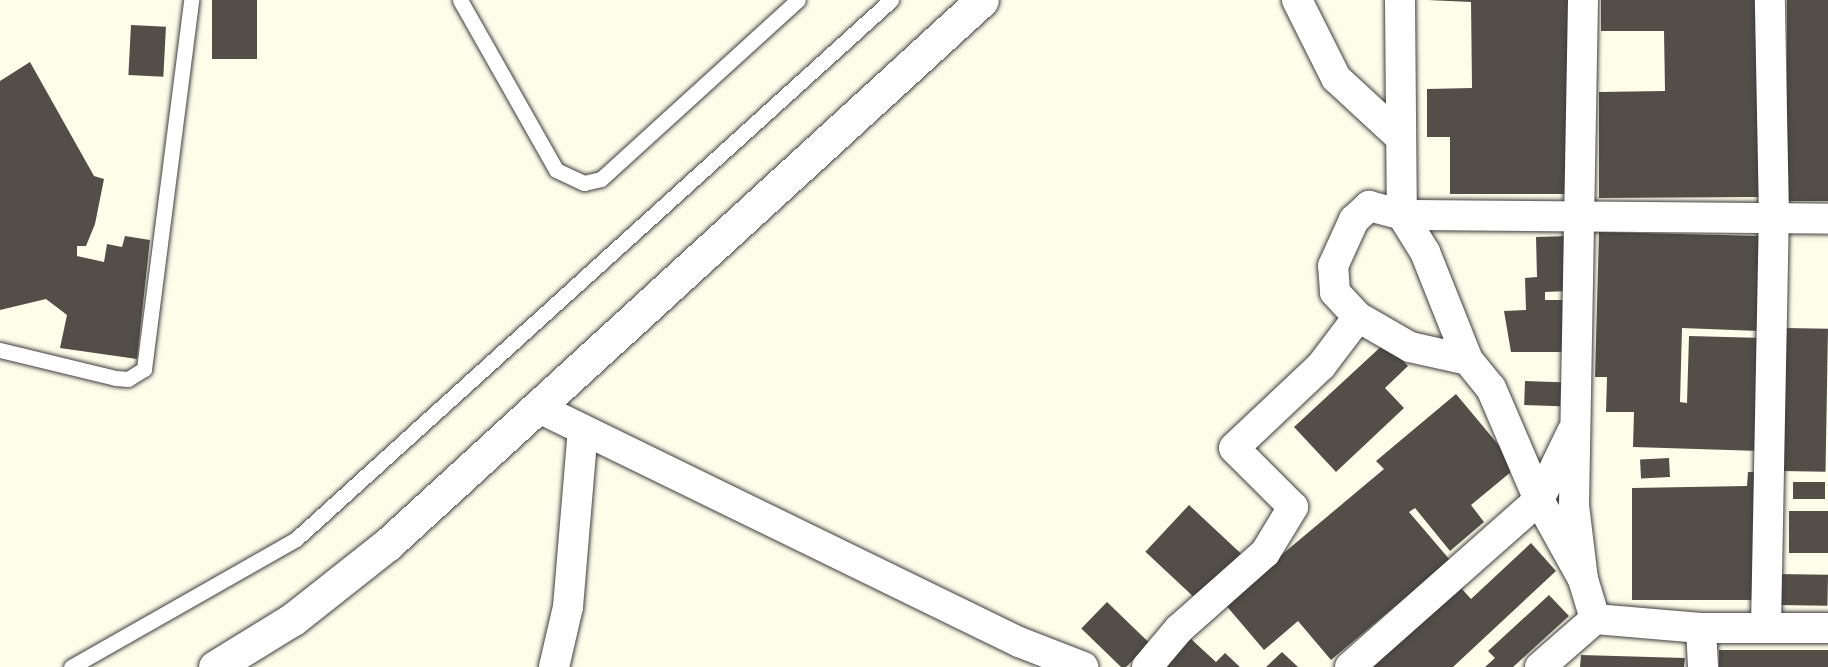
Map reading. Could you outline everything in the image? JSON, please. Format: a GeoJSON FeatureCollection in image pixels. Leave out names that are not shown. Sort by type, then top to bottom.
{"type":"FeatureCollection","features":[{"type":"Feature","properties":{"kind":"street"},"geometry":{"type":"LineString","coordinates":[[215,667],[342,583],[541,409],[982,0]]}},
{"type":"Feature","properties":{"kind":"street"},"geometry":{"type":"LineString","coordinates":[[1297,0],[1336,78],[1401,138]]}},
{"type":"Feature","properties":{"kind":"street"},"geometry":{"type":"LineString","coordinates":[[1400,0],[1402,215],[1425,252],[1468,360],[1491,388],[1539,500],[1583,579]]}},
{"type":"Feature","properties":{"kind":"street"},"geometry":{"type":"LineString","coordinates":[[1583,0],[1582,214],[1574,505],[1583,579],[1595,619]]}},
{"type":"Feature","properties":{"kind":"street"},"geometry":{"type":"LineString","coordinates":[[1766,626],[1774,217],[1770,0]]}},
{"type":"Feature","properties":{"kind":"street"},"geometry":{"type":"LineString","coordinates":[[1468,360],[1410,347],[1358,318],[1335,292],[1332,266],[1354,220],[1369,206],[1402,215],[1582,214],[1828,219]]}},
{"type":"Feature","properties":{"kind":"street"},"geometry":{"type":"LineString","coordinates":[[1147,667],[1179,630],[1271,544],[1293,507],[1234,448],[1321,366],[1358,318]]}},
{"type":"Feature","properties":{"kind":"street"},"geometry":{"type":"LineString","coordinates":[[541,409],[1018,654],[1083,667]]}},
{"type":"Feature","properties":{"kind":"street"},"geometry":{"type":"LineString","coordinates":[[1350,667],[1539,500],[1578,418]]}},
{"type":"Feature","properties":{"kind":"street"},"geometry":{"type":"LineString","coordinates":[[555,667],[568,607],[584,430]]}},
{"type":"Feature","properties":{"kind":"street"},"geometry":{"type":"LineString","coordinates":[[1548,664],[1595,619],[1701,628],[1766,626],[1828,628]]}},
{"type":"Feature","properties":{"kind":"street"},"geometry":{"type":"LineString","coordinates":[[1701,628],[1703,667]]}},
{"type":"Feature","properties":{"kind":"lane"},"geometry":{"type":"LineString","coordinates":[[0,350],[116,378],[128,379],[144,369],[191,0]]}},
{"type":"Feature","properties":{"kind":"lane"},"geometry":{"type":"LineString","coordinates":[[460,0],[556,170],[584,183],[601,179],[798,0]]}},
{"type":"Feature","properties":{"kind":"lane"},"geometry":{"type":"LineString","coordinates":[[71,667],[296,538],[891,0]]}},
{"type":"Feature","properties":{"kind":"building"},"geometry":{"type":"Polygon","coordinates":[[[212,0],[257,0],[257,59],[212,59],[212,0]]]}},
{"type":"Feature","properties":{"kind":"building"},"geometry":{"type":"Polygon","coordinates":[[[1427,0],[1570,0],[1569,194],[1450,194],[1450,137],[1427,137],[1427,89],[1472,88],[1471,2],[1427,0]]]}},
{"type":"Feature","properties":{"kind":"building"},"geometry":{"type":"Polygon","coordinates":[[[1601,0],[1760,0],[1761,197],[1599,198],[1599,92],[1665,91],[1664,31],[1601,31],[1601,0]]]}},
{"type":"Feature","properties":{"kind":"building"},"geometry":{"type":"Polygon","coordinates":[[[1787,0],[1828,0],[1828,201],[1787,201],[1787,0]]]}},
{"type":"Feature","properties":{"kind":"building"},"geometry":{"type":"Polygon","coordinates":[[[131,25],[166,27],[163,77],[128,75],[131,25]]]}},
{"type":"Feature","properties":{"kind":"building"},"geometry":{"type":"Polygon","coordinates":[[[30,62],[94,176],[104,179],[95,224],[86,246],[77,246],[77,256],[104,262],[107,244],[122,247],[125,236],[150,240],[137,359],[60,348],[67,315],[46,299],[0,310],[0,81],[30,62]]]}},
{"type":"Feature","properties":{"kind":"building"},"geometry":{"type":"Polygon","coordinates":[[[1599,232],[1762,236],[1759,331],[1682,328],[1680,402],[1687,403],[1689,336],[1763,338],[1760,451],[1633,447],[1634,412],[1606,412],[1607,377],[1595,377],[1599,232]]]}},
{"type":"Feature","properties":{"kind":"building"},"geometry":{"type":"Polygon","coordinates":[[[1569,236],[1569,291],[1545,292],[1545,300],[1565,300],[1566,352],[1511,352],[1504,311],[1526,310],[1525,278],[1537,277],[1536,237],[1569,236]]]}},
{"type":"Feature","properties":{"kind":"building"},"geometry":{"type":"Polygon","coordinates":[[[1785,328],[1828,329],[1825,472],[1783,471],[1785,328]]]}},
{"type":"Feature","properties":{"kind":"building"},"geometry":{"type":"Polygon","coordinates":[[[1386,342],[1408,366],[1385,388],[1404,408],[1336,472],[1294,427],[1386,342]]]}},
{"type":"Feature","properties":{"kind":"building"},"geometry":{"type":"Polygon","coordinates":[[[1525,381],[1561,382],[1560,406],[1524,405],[1525,381]]]}},
{"type":"Feature","properties":{"kind":"building"},"geometry":{"type":"Polygon","coordinates":[[[1456,394],[1517,467],[1471,505],[1484,522],[1450,551],[1415,508],[1409,512],[1450,560],[1331,660],[1298,621],[1264,650],[1224,603],[1384,469],[1376,461],[1456,394]]]}},
{"type":"Feature","properties":{"kind":"building"},"geometry":{"type":"Polygon","coordinates":[[[1669,458],[1670,477],[1641,478],[1640,460],[1669,458]]]}},
{"type":"Feature","properties":{"kind":"building"},"geometry":{"type":"Polygon","coordinates":[[[1748,472],[1759,472],[1759,600],[1632,600],[1632,488],[1747,486],[1748,472]]]}},
{"type":"Feature","properties":{"kind":"building"},"geometry":{"type":"Polygon","coordinates":[[[1793,482],[1825,482],[1825,499],[1793,499],[1793,482]]]}},
{"type":"Feature","properties":{"kind":"building"},"geometry":{"type":"Polygon","coordinates":[[[1189,505],[1241,553],[1197,600],[1145,552],[1189,505]]]}},
{"type":"Feature","properties":{"kind":"building"},"geometry":{"type":"Polygon","coordinates":[[[1789,511],[1828,511],[1828,553],[1789,553],[1789,511]]]}},
{"type":"Feature","properties":{"kind":"building"},"geometry":{"type":"Polygon","coordinates":[[[1531,543],[1556,571],[1453,667],[1373,667],[1485,563],[1462,589],[1471,599],[1531,543]]]}},
{"type":"Feature","properties":{"kind":"building"},"geometry":{"type":"Polygon","coordinates":[[[1778,574],[1828,575],[1827,606],[1777,605],[1778,574]]]}},
{"type":"Feature","properties":{"kind":"building"},"geometry":{"type":"Polygon","coordinates":[[[1549,595],[1569,616],[1513,667],[1485,667],[1495,658],[1488,651],[1549,595]]]}},
{"type":"Feature","properties":{"kind":"building"},"geometry":{"type":"Polygon","coordinates":[[[1107,602],[1149,643],[1126,667],[1121,667],[1081,629],[1107,602]]]}},
{"type":"Feature","properties":{"kind":"building"},"geometry":{"type":"Polygon","coordinates":[[[1191,639],[1216,662],[1225,653],[1240,667],[1165,667],[1191,639]]]}},
{"type":"Feature","properties":{"kind":"building"},"geometry":{"type":"Polygon","coordinates":[[[1719,650],[1828,650],[1828,667],[1719,667],[1719,650]]]}},
{"type":"Feature","properties":{"kind":"building"},"geometry":{"type":"Polygon","coordinates":[[[1282,652],[1298,667],[1266,667],[1282,652]]]}},
{"type":"Feature","properties":{"kind":"building"},"geometry":{"type":"Polygon","coordinates":[[[1581,655],[1685,658],[1684,667],[1580,667],[1581,655]]]}}]}
